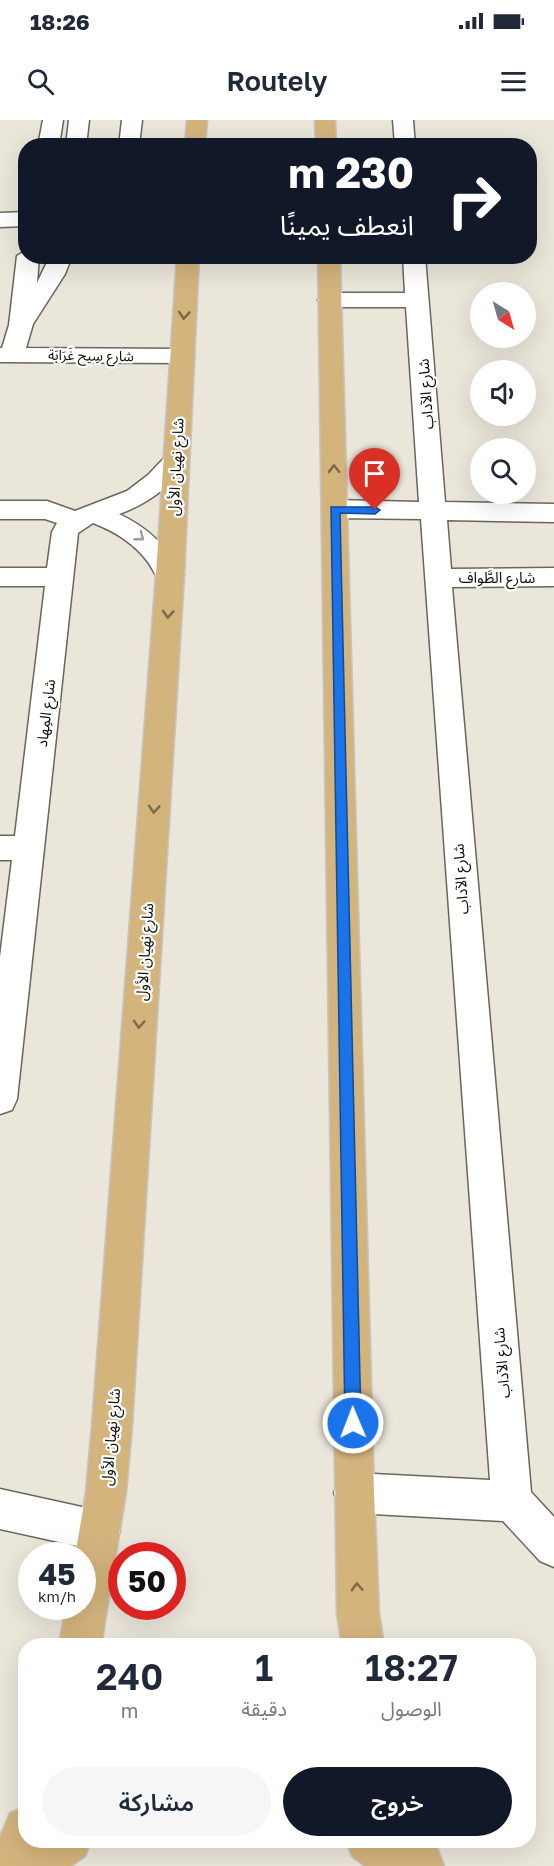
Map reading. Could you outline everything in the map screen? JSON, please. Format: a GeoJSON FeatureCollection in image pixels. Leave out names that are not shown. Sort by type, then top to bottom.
{"type":"FeatureCollection","features":[{"type":"Feature","properties":{"kind":"main road"},"geometry":{"type":"LineString","coordinates":[[196,138],[197,120]]}},
{"type":"Feature","properties":{"kind":"main road"},"geometry":{"type":"LineString","coordinates":[[326,120],[326,138]]}},
{"type":"Feature","properties":{"kind":"main road","name":"شارع نهيان الأول"},"geometry":{"type":"LineString","coordinates":[[81,1638],[100,1531],[112,1426],[170,575],[188,264]]}},
{"type":"Feature","properties":{"kind":"main road"},"geometry":{"type":"LineString","coordinates":[[329,264],[354,1493],[358,1613],[362,1638]]}},
{"type":"Feature","properties":{"kind":"main road"},"geometry":{"type":"LineString","coordinates":[[11,1866],[18,1848]]}},
{"type":"Feature","properties":{"kind":"main road"},"geometry":{"type":"LineString","coordinates":[[33,1866],[58,1848]]}},
{"type":"Feature","properties":{"kind":"main road"},"geometry":{"type":"LineString","coordinates":[[378,1848],[401,1866]]}},
{"type":"Feature","properties":{"kind":"main road"},"geometry":{"type":"LineString","coordinates":[[414,1848],[421,1866]]}},
{"type":"Feature","properties":{"kind":"street"},"geometry":{"type":"LineString","coordinates":[[50,138],[53,120]]}},
{"type":"Feature","properties":{"kind":"street"},"geometry":{"type":"LineString","coordinates":[[77,138],[79,120]]}},
{"type":"Feature","properties":{"kind":"street"},"geometry":{"type":"LineString","coordinates":[[130,138],[132,120]]}},
{"type":"Feature","properties":{"kind":"street"},"geometry":{"type":"LineString","coordinates":[[403,120],[404,138]]}},
{"type":"Feature","properties":{"kind":"street"},"geometry":{"type":"LineString","coordinates":[[0,220],[18,219]]}},
{"type":"Feature","properties":{"kind":"street"},"geometry":{"type":"LineString","coordinates":[[21,325],[27,264]]}},
{"type":"Feature","properties":{"kind":"street"},"geometry":{"type":"LineString","coordinates":[[6,355],[21,325],[54,274],[58,264]]}},
{"type":"Feature","properties":{"kind":"street","name":"شارع الآداب"},"geometry":{"type":"LineString","coordinates":[[415,264],[466,949],[512,1501]]}},
{"type":"Feature","properties":{"kind":"street"},"geometry":{"type":"LineString","coordinates":[[330,300],[418,300]]}},
{"type":"Feature","properties":{"kind":"street","name":"شارع سِيح غَرَابَة"},"geometry":{"type":"LineString","coordinates":[[6,355],[182,356]]}},
{"type":"Feature","properties":{"kind":"street"},"geometry":{"type":"LineString","coordinates":[[85,517],[135,498],[151,487],[175,462]]}},
{"type":"Feature","properties":{"kind":"street"},"geometry":{"type":"LineString","coordinates":[[335,509],[554,513]]}},
{"type":"Feature","properties":{"kind":"street"},"geometry":{"type":"LineString","coordinates":[[0,510],[47,510],[126,527],[150,545],[170,575]]}},
{"type":"Feature","properties":{"kind":"street","name":"شارع المِهاد"},"geometry":{"type":"LineString","coordinates":[[0,1099],[15,848],[60,577],[65,532],[85,517]]}},
{"type":"Feature","properties":{"kind":"street"},"geometry":{"type":"LineString","coordinates":[[0,577],[60,577]]}},
{"type":"Feature","properties":{"kind":"street","name":"شارع الطَّواف"},"geometry":{"type":"LineString","coordinates":[[439,578],[554,577]]}},
{"type":"Feature","properties":{"kind":"street"},"geometry":{"type":"LineString","coordinates":[[354,1493],[512,1501],[554,1547]]}},
{"type":"Feature","properties":{"kind":"street"},"geometry":{"type":"LineString","coordinates":[[0,1509],[100,1531]]}},
{"type":"Feature","properties":{"kind":"route"},"geometry":{"type":"LineString","coordinates":[[353,1423],[335,509],[375,510]]}}]}
